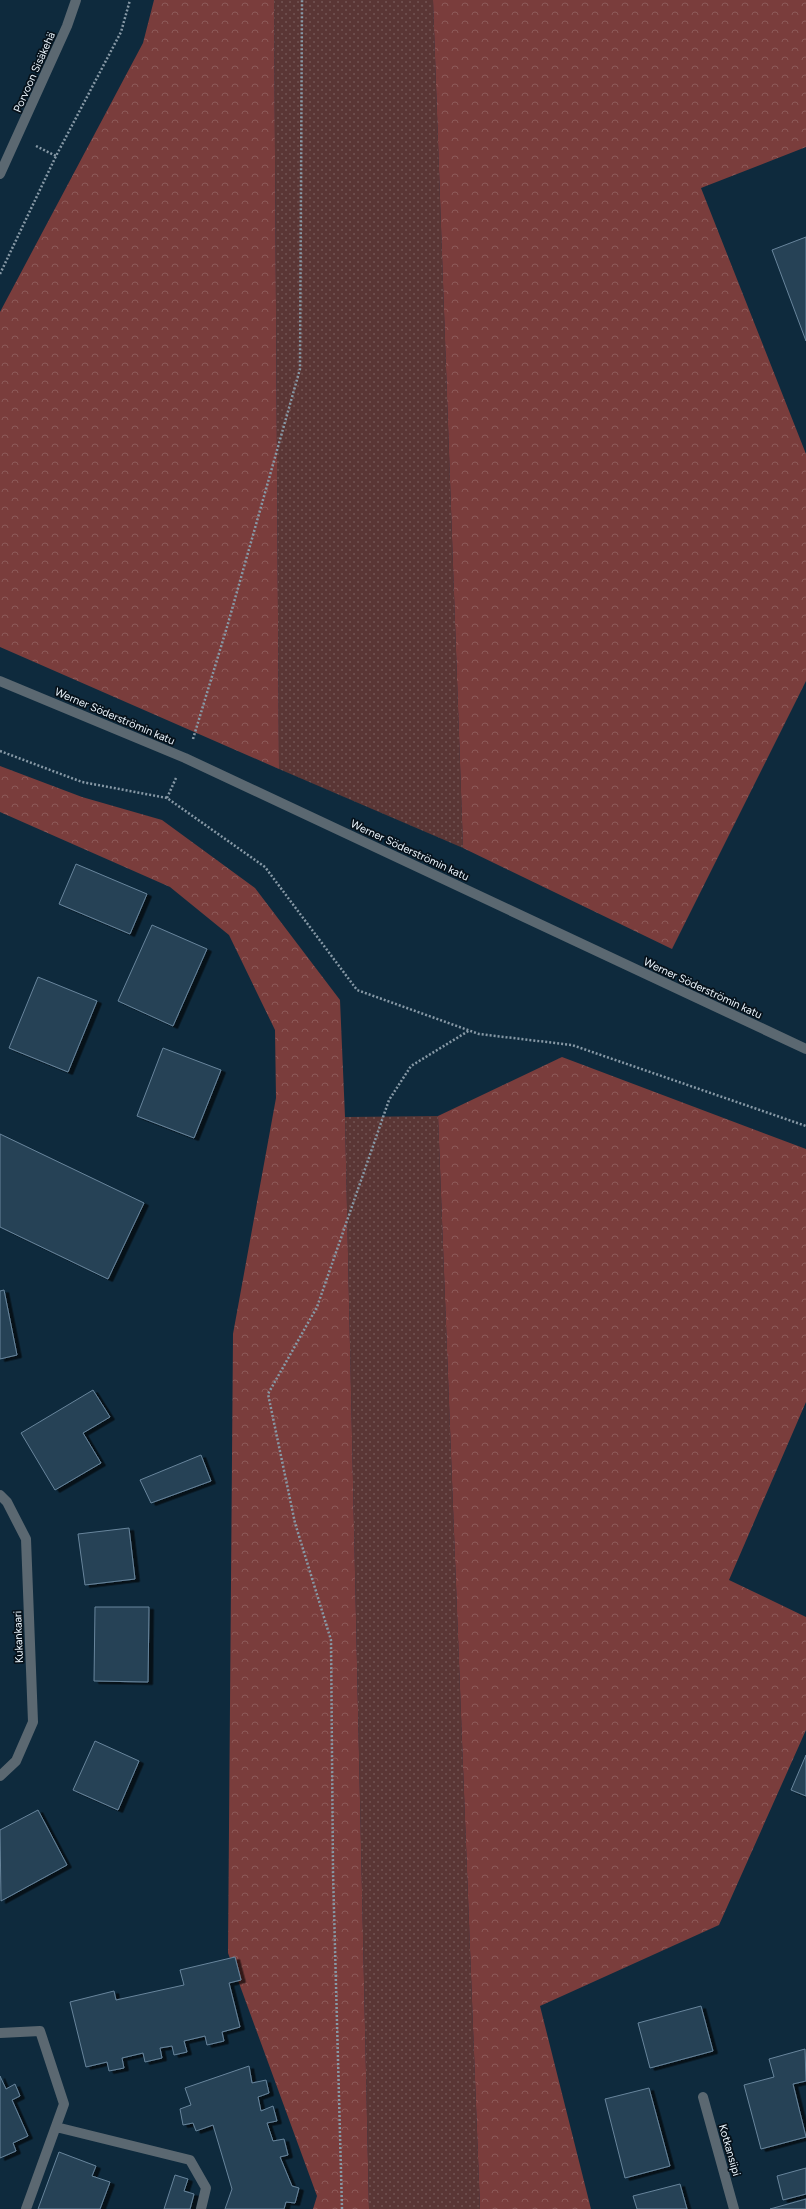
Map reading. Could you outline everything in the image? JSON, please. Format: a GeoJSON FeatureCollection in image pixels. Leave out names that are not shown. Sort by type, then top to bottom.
{"type":"FeatureCollection","features":[{"type":"Feature","properties":{"kind":"street","name":"Porvoon Sisäkehä"},"geometry":{"type":"LineString","coordinates":[[0,174],[68,26],[76,0]]}},
{"type":"Feature","properties":{"kind":"street","name":"Werner Söderströmin katu"},"geometry":{"type":"LineString","coordinates":[[0,681],[185,758],[806,1049]]}},
{"type":"Feature","properties":{"kind":"street","name":"Kukankaari"},"geometry":{"type":"LineString","coordinates":[[0,1495],[7,1502],[26,1539],[33,1722],[16,1761],[0,1776]]}},
{"type":"Feature","properties":{"kind":"street"},"geometry":{"type":"LineString","coordinates":[[0,2033],[40,2031],[64,2104],[26,2209]]}},
{"type":"Feature","properties":{"kind":"street","name":"Kotkansiipi"},"geometry":{"type":"LineString","coordinates":[[703,2097],[734,2209]]}},
{"type":"Feature","properties":{"kind":"street"},"geometry":{"type":"LineString","coordinates":[[56,2127],[190,2160],[206,2188],[201,2209]]}},
{"type":"Feature","properties":{"kind":"path"},"geometry":{"type":"LineString","coordinates":[[0,274],[56,156],[120,32],[130,0]]}},
{"type":"Feature","properties":{"kind":"path"},"geometry":{"type":"LineString","coordinates":[[167,798],[197,728],[300,369],[302,0]]}},
{"type":"Feature","properties":{"kind":"path"},"geometry":{"type":"LineString","coordinates":[[0,751],[82,782],[167,798],[265,867],[358,990],[479,1034],[572,1045],[806,1126]]}},
{"type":"Feature","properties":{"kind":"path"},"geometry":{"type":"LineString","coordinates":[[342,2209],[333,1873],[330,1640],[295,1523],[268,1394],[317,1307],[389,1100],[411,1066],[470,1030]]}},
{"type":"Feature","properties":{"kind":"shaded area"},"geometry":{"type":"Polygon","coordinates":[[[274,0],[433,0],[463,848],[279,769],[274,0]]]}},
{"type":"Feature","properties":{"kind":"shaded area"},"geometry":{"type":"Polygon","coordinates":[[[438,1116],[480,2209],[369,2209],[345,1117],[438,1116]]]}},
{"type":"Feature","properties":{"kind":"green space"},"geometry":{"type":"Polygon","coordinates":[[[154,0],[274,0],[279,769],[0,647],[0,312],[143,43],[154,0]]]}},
{"type":"Feature","properties":{"kind":"green space"},"geometry":{"type":"Polygon","coordinates":[[[433,0],[806,0],[806,147],[701,188],[806,454],[806,681],[672,949],[463,848],[433,0]]]}},
{"type":"Feature","properties":{"kind":"green space"},"geometry":{"type":"Polygon","coordinates":[[[0,766],[82,797],[162,820],[255,888],[340,1000],[345,1117],[369,2209],[313,2209],[317,2196],[228,1953],[233,1334],[276,1098],[275,1030],[229,935],[170,887],[0,812],[0,766]]]}},
{"type":"Feature","properties":{"kind":"green space"},"geometry":{"type":"Polygon","coordinates":[[[562,1057],[806,1149],[806,1402],[729,1580],[806,1617],[806,1730],[719,1925],[540,2006],[591,2209],[480,2209],[438,1116],[562,1057]]]}},
{"type":"Feature","properties":{"kind":"building"},"geometry":{"type":"Polygon","coordinates":[[[806,237],[806,341],[772,250],[806,237]]]}},
{"type":"Feature","properties":{"kind":"building"},"geometry":{"type":"Polygon","coordinates":[[[76,864],[147,894],[130,934],[59,904],[76,864]]]}},
{"type":"Feature","properties":{"kind":"building"},"geometry":{"type":"Polygon","coordinates":[[[152,925],[207,949],[173,1026],[118,1001],[152,925]]]}},
{"type":"Feature","properties":{"kind":"building"},"geometry":{"type":"Polygon","coordinates":[[[38,977],[97,1001],[68,1072],[9,1048],[38,977]]]}},
{"type":"Feature","properties":{"kind":"building"},"geometry":{"type":"Polygon","coordinates":[[[163,1048],[221,1070],[194,1138],[137,1116],[163,1048]]]}},
{"type":"Feature","properties":{"kind":"building"},"geometry":{"type":"Polygon","coordinates":[[[0,1134],[144,1203],[108,1279],[0,1227],[0,1134]]]}},
{"type":"Feature","properties":{"kind":"building"},"geometry":{"type":"Polygon","coordinates":[[[4,1290],[17,1355],[0,1359],[0,1291],[4,1290]]]}},
{"type":"Feature","properties":{"kind":"building"},"geometry":{"type":"Polygon","coordinates":[[[93,1390],[110,1417],[83,1433],[101,1463],[55,1490],[21,1433],[93,1390]]]}},
{"type":"Feature","properties":{"kind":"building"},"geometry":{"type":"Polygon","coordinates":[[[201,1455],[211,1481],[151,1503],[140,1480],[201,1455]]]}},
{"type":"Feature","properties":{"kind":"building"},"geometry":{"type":"Polygon","coordinates":[[[129,1528],[135,1579],[85,1585],[78,1534],[129,1528]]]}},
{"type":"Feature","properties":{"kind":"building"},"geometry":{"type":"Polygon","coordinates":[[[95,1607],[149,1607],[148,1682],[94,1681],[95,1607]]]}},
{"type":"Feature","properties":{"kind":"building"},"geometry":{"type":"Polygon","coordinates":[[[95,1741],[139,1761],[118,1810],[73,1790],[95,1741]]]}},
{"type":"Feature","properties":{"kind":"building"},"geometry":{"type":"Polygon","coordinates":[[[806,1755],[806,1796],[791,1790],[806,1755]]]}},
{"type":"Feature","properties":{"kind":"building"},"geometry":{"type":"Polygon","coordinates":[[[38,1810],[67,1865],[1,1901],[0,1830],[38,1810]]]}},
{"type":"Feature","properties":{"kind":"building"},"geometry":{"type":"Polygon","coordinates":[[[235,1957],[241,1980],[229,1983],[240,2027],[222,2032],[224,2041],[207,2045],[205,2036],[184,2041],[187,2052],[174,2055],[172,2046],[160,2048],[162,2058],[145,2062],[143,2053],[122,2058],[124,2068],[109,2071],[107,2062],[86,2067],[70,2002],[114,1991],[116,2000],[184,1985],[180,1970],[235,1957]]]}},
{"type":"Feature","properties":{"kind":"building"},"geometry":{"type":"Polygon","coordinates":[[[701,2006],[713,2051],[650,2068],[638,2023],[701,2006]]]}},
{"type":"Feature","properties":{"kind":"building"},"geometry":{"type":"Polygon","coordinates":[[[805,2049],[806,2081],[793,2084],[806,2137],[761,2149],[744,2085],[774,2077],[769,2059],[805,2049]]]}},
{"type":"Feature","properties":{"kind":"building"},"geometry":{"type":"Polygon","coordinates":[[[249,2066],[252,2083],[266,2080],[269,2093],[258,2097],[261,2111],[273,2106],[277,2121],[267,2123],[273,2141],[284,2139],[288,2155],[280,2157],[292,2186],[299,2188],[295,2203],[286,2202],[284,2209],[225,2209],[232,2189],[213,2125],[196,2131],[193,2123],[183,2125],[180,2109],[191,2105],[185,2088],[249,2066]]]}},
{"type":"Feature","properties":{"kind":"building"},"geometry":{"type":"Polygon","coordinates":[[[0,2076],[6,2089],[15,2084],[20,2096],[12,2100],[28,2136],[13,2143],[16,2151],[0,2158],[0,2076]]]}},
{"type":"Feature","properties":{"kind":"building"},"geometry":{"type":"Polygon","coordinates":[[[649,2088],[670,2166],[625,2178],[605,2099],[649,2088]]]}},
{"type":"Feature","properties":{"kind":"building"},"geometry":{"type":"Polygon","coordinates":[[[59,2152],[96,2166],[92,2176],[110,2182],[100,2209],[38,2209],[59,2152]]]}},
{"type":"Feature","properties":{"kind":"building"},"geometry":{"type":"Polygon","coordinates":[[[806,2168],[806,2194],[783,2200],[777,2176],[806,2168]]]}},
{"type":"Feature","properties":{"kind":"building"},"geometry":{"type":"Polygon","coordinates":[[[175,2175],[188,2179],[184,2191],[194,2194],[190,2209],[164,2209],[175,2175]]]}},
{"type":"Feature","properties":{"kind":"building"},"geometry":{"type":"Polygon","coordinates":[[[680,2184],[687,2209],[637,2209],[633,2196],[680,2184]]]}},
{"type":"Feature","properties":{"kind":"building"},"geometry":{"type":"Polygon","coordinates":[[[806,2199],[806,2209],[770,2209],[806,2199]]]}}]}
